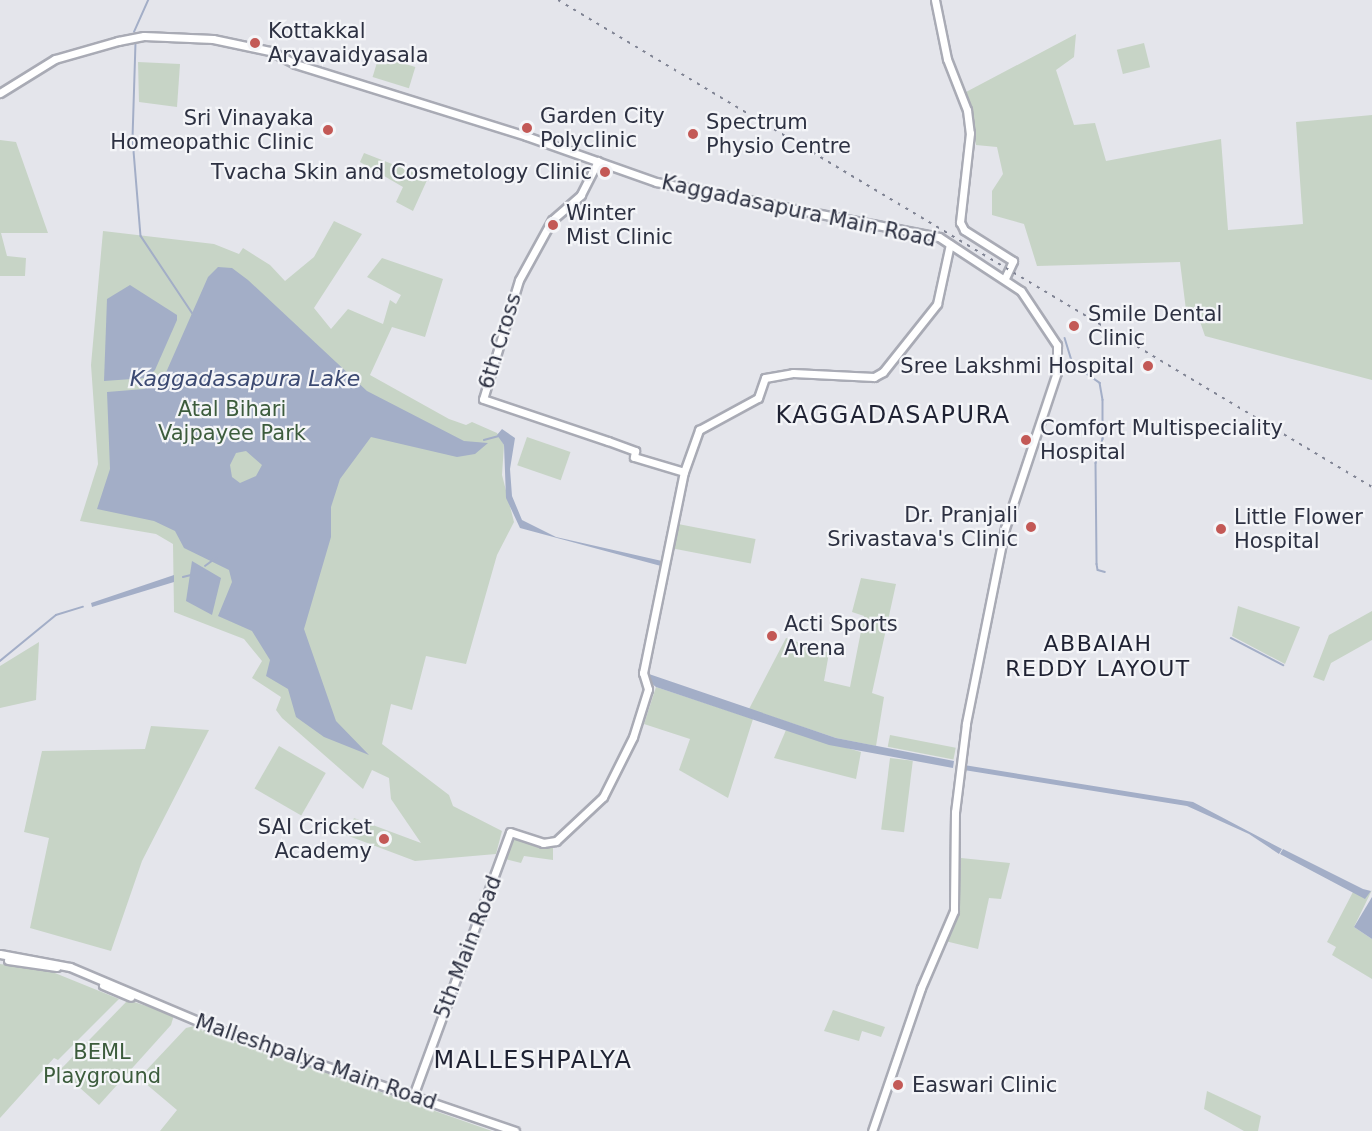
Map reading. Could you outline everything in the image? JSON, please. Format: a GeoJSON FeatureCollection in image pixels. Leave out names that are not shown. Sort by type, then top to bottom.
{"type":"FeatureCollection","features":[{"type":"Feature","properties":{"kind":"main road"},"geometry":{"type":"LineString","coordinates":[[935,0],[970,133],[960,222],[964,230],[1013,261],[1005,278]]}},
{"type":"Feature","properties":{"kind":"main road","name":"Kaggadasapura Main Road"},"geometry":{"type":"LineString","coordinates":[[0,93],[55,59],[118,41],[144,36],[213,39],[270,51],[295,64],[663,184],[770,208],[900,228],[950,244],[1005,278],[1021,291],[1057,345],[1057,372],[1005,528],[960,760],[953,849],[958,885],[954,911],[921,988],[872,1131]]}},
{"type":"Feature","properties":{"kind":"main road","name":"6th Cross"},"geometry":{"type":"LineString","coordinates":[[598,162],[581,195],[552,220],[530,258],[506,316],[483,399],[608,441],[635,451],[634,457],[684,472]]}},
{"type":"Feature","properties":{"kind":"main road"},"geometry":{"type":"LineString","coordinates":[[684,472],[699,430],[758,398],[765,378],[793,373],[874,377],[884,372],[937,304],[950,244]]}},
{"type":"Feature","properties":{"kind":"main road","name":"5th Main Road"},"geometry":{"type":"LineString","coordinates":[[413,1096],[510,832],[551,844],[594,808],[608,788],[633,737],[648,689],[643,673],[684,472]]}},
{"type":"Feature","properties":{"kind":"main road","name":"Malleshpalya Main Road"},"geometry":{"type":"LineString","coordinates":[[0,954],[43,959],[119,987],[145,1001],[515,1131]]}},
{"type":"Feature","properties":{"kind":"main road"},"geometry":{"type":"LineString","coordinates":[[0,959],[56,967],[145,1001]]}},
{"type":"Feature","properties":{"kind":"green space"},"geometry":{"type":"Polygon","coordinates":[[[1076,34],[1074,57],[1056,70],[1074,125],[1095,123],[1106,161],[1221,139],[1228,230],[1303,224],[1296,122],[1372,115],[1372,380],[1205,336],[1196,310],[1186,310],[1180,262],[1037,266],[1024,224],[992,215],[992,191],[1003,174],[997,147],[976,145],[966,92],[1076,34]]]}},
{"type":"Feature","properties":{"kind":"green space"},"geometry":{"type":"Polygon","coordinates":[[[1144,43],[1150,67],[1123,74],[1117,50],[1144,43]]]}},
{"type":"Feature","properties":{"kind":"green space"},"geometry":{"type":"Polygon","coordinates":[[[379,56],[415,67],[409,88],[373,77],[379,56]]]}},
{"type":"Feature","properties":{"kind":"green space"},"geometry":{"type":"Polygon","coordinates":[[[138,62],[180,64],[177,107],[139,102],[138,62]]]}},
{"type":"Feature","properties":{"kind":"green space"},"geometry":{"type":"Polygon","coordinates":[[[0,140],[16,142],[48,233],[1,233],[7,256],[26,258],[25,276],[0,276],[0,140]]]}},
{"type":"Feature","properties":{"kind":"green space"},"geometry":{"type":"Polygon","coordinates":[[[364,153],[428,178],[413,211],[396,202],[403,187],[360,162],[364,153]]]}},
{"type":"Feature","properties":{"kind":"green space","name":"Atal Bihari Vajpayee Park"},"geometry":{"type":"Polygon","coordinates":[[[334,221],[362,234],[314,308],[331,329],[348,309],[383,324],[390,300],[396,304],[401,295],[367,277],[382,258],[443,279],[425,337],[392,327],[370,375],[449,419],[466,425],[472,422],[497,433],[504,445],[502,475],[514,522],[497,555],[466,664],[426,656],[412,710],[391,704],[382,744],[449,795],[453,806],[502,831],[496,854],[415,861],[346,835],[354,818],[421,843],[391,799],[389,778],[372,770],[363,789],[282,718],[276,710],[281,697],[252,678],[262,661],[244,639],[174,612],[173,544],[156,534],[80,521],[98,464],[91,365],[103,231],[214,244],[239,254],[243,248],[270,265],[285,281],[314,257],[334,221]]]}},
{"type":"Feature","properties":{"kind":"green space"},"geometry":{"type":"Polygon","coordinates":[[[527,437],[570,452],[561,480],[517,465],[527,437]]]}},
{"type":"Feature","properties":{"kind":"green space"},"geometry":{"type":"Polygon","coordinates":[[[678,524],[756,539],[751,564],[673,549],[678,524]]]}},
{"type":"Feature","properties":{"kind":"green space"},"geometry":{"type":"Polygon","coordinates":[[[861,578],[896,584],[872,693],[884,697],[876,746],[836,738],[749,709],[786,638],[829,653],[824,681],[850,687],[864,616],[852,612],[861,578]]]}},
{"type":"Feature","properties":{"kind":"green space"},"geometry":{"type":"Polygon","coordinates":[[[1238,606],[1300,627],[1285,664],[1232,636],[1238,606]]]}},
{"type":"Feature","properties":{"kind":"green space"},"geometry":{"type":"Polygon","coordinates":[[[1372,611],[1372,640],[1331,663],[1324,681],[1313,677],[1329,635],[1372,611]]]}},
{"type":"Feature","properties":{"kind":"green space"},"geometry":{"type":"Polygon","coordinates":[[[39,642],[36,700],[0,708],[0,666],[39,642]]]}},
{"type":"Feature","properties":{"kind":"green space"},"geometry":{"type":"Polygon","coordinates":[[[656,687],[753,719],[728,798],[679,770],[690,739],[644,724],[656,687]]]}},
{"type":"Feature","properties":{"kind":"green space"},"geometry":{"type":"Polygon","coordinates":[[[151,726],[209,730],[142,861],[111,951],[30,928],[49,838],[24,832],[42,751],[145,749],[151,726]]]}},
{"type":"Feature","properties":{"kind":"green space"},"geometry":{"type":"Polygon","coordinates":[[[786,730],[861,752],[856,779],[774,758],[786,730]]]}},
{"type":"Feature","properties":{"kind":"green space"},"geometry":{"type":"Polygon","coordinates":[[[890,735],[956,748],[953,760],[888,747],[890,735]]]}},
{"type":"Feature","properties":{"kind":"green space"},"geometry":{"type":"Polygon","coordinates":[[[279,746],[326,773],[301,815],[254,788],[279,746]]]}},
{"type":"Feature","properties":{"kind":"green space"},"geometry":{"type":"Polygon","coordinates":[[[890,758],[913,761],[904,832],[881,829],[890,758]]]}},
{"type":"Feature","properties":{"kind":"green space"},"geometry":{"type":"Polygon","coordinates":[[[512,838],[553,847],[553,860],[524,856],[521,863],[505,859],[512,838]]]}},
{"type":"Feature","properties":{"kind":"green space"},"geometry":{"type":"Polygon","coordinates":[[[961,858],[1010,863],[1001,899],[989,898],[978,949],[945,941],[958,913],[961,858]]]}},
{"type":"Feature","properties":{"kind":"green space"},"geometry":{"type":"Polygon","coordinates":[[[1354,890],[1364,898],[1372,890],[1354,927],[1372,939],[1372,979],[1332,955],[1336,947],[1327,942],[1354,890]]]}},
{"type":"Feature","properties":{"kind":"green space"},"geometry":{"type":"Polygon","coordinates":[[[0,964],[50,971],[119,999],[58,1060],[54,1058],[0,1118],[0,964]]]}},
{"type":"Feature","properties":{"kind":"green space","name":"BEML Playground"},"geometry":{"type":"Polygon","coordinates":[[[128,1000],[174,1015],[171,1025],[99,1105],[60,1070],[128,1000]]]}},
{"type":"Feature","properties":{"kind":"green space"},"geometry":{"type":"Polygon","coordinates":[[[833,1010],[885,1027],[881,1037],[862,1031],[859,1041],[824,1031],[833,1010]]]}},
{"type":"Feature","properties":{"kind":"green space"},"geometry":{"type":"Polygon","coordinates":[[[194,1026],[492,1131],[160,1131],[177,1110],[139,1078],[186,1028],[194,1026]]]}},
{"type":"Feature","properties":{"kind":"green space"},"geometry":{"type":"Polygon","coordinates":[[[1207,1091],[1261,1116],[1258,1131],[1244,1131],[1204,1109],[1207,1091]]]}},
{"type":"Feature","properties":{"kind":"water","name":"Kaggadasapura Lake"},"geometry":{"type":"Polygon","coordinates":[[[218,267],[232,268],[248,280],[367,391],[464,441],[488,443],[475,454],[457,457],[371,437],[340,479],[331,507],[331,537],[304,629],[336,721],[369,755],[324,737],[296,717],[288,689],[266,676],[270,660],[252,631],[218,616],[232,582],[229,570],[184,548],[175,531],[154,521],[97,509],[110,469],[107,392],[144,389],[164,377],[208,277],[218,267]],[[246,451],[236,453],[230,465],[232,477],[240,483],[256,476],[262,465],[246,451]]]}},
{"type":"Feature","properties":{"kind":"water","name":"Kaggadasapura Lake"},"geometry":{"type":"Polygon","coordinates":[[[130,285],[177,315],[177,320],[155,370],[146,378],[104,381],[107,299],[130,285]]]}},
{"type":"Feature","properties":{"kind":"water"},"geometry":{"type":"Polygon","coordinates":[[[502,429],[515,438],[510,469],[512,496],[522,520],[556,537],[662,561],[661,566],[520,528],[506,498],[504,445],[497,435],[502,429]]]}},
{"type":"Feature","properties":{"kind":"water"},"geometry":{"type":"Polygon","coordinates":[[[192,561],[221,578],[212,615],[186,601],[192,561]]]}},
{"type":"Feature","properties":{"kind":"water"},"geometry":{"type":"Polygon","coordinates":[[[174,575],[174,582],[92,607],[91,603],[174,575]]]}},
{"type":"Feature","properties":{"kind":"water"},"geometry":{"type":"Polygon","coordinates":[[[646,673],[836,738],[954,761],[953,768],[829,745],[656,687],[645,678],[646,673]]]}},
{"type":"Feature","properties":{"kind":"water"},"geometry":{"type":"Polygon","coordinates":[[[964,765],[1193,802],[1282,849],[1279,854],[1249,834],[1187,806],[964,770],[964,765]]]}},
{"type":"Feature","properties":{"kind":"water"},"geometry":{"type":"Polygon","coordinates":[[[1283,849],[1371,891],[1365,899],[1280,854],[1283,849]]]}},
{"type":"Feature","properties":{"kind":"water"},"geometry":{"type":"Polygon","coordinates":[[[1372,897],[1372,939],[1354,927],[1372,897]]]}},
{"type":"Feature","properties":{"kind":"waterway"},"geometry":{"type":"LineString","coordinates":[[134,32],[148,0]]}},
{"type":"Feature","properties":{"kind":"waterway"},"geometry":{"type":"LineString","coordinates":[[136,43],[133,139],[141,236],[193,314]]}},
{"type":"Feature","properties":{"kind":"waterway"},"geometry":{"type":"LineString","coordinates":[[1065,338],[1073,364],[1100,383],[1103,400],[1103,439],[1096,463],[1097,564],[1098,570],[1105,572]]}},
{"type":"Feature","properties":{"kind":"waterway"},"geometry":{"type":"LineString","coordinates":[[484,440],[499,436]]}},
{"type":"Feature","properties":{"kind":"waterway"},"geometry":{"type":"LineString","coordinates":[[205,566],[216,558]]}},
{"type":"Feature","properties":{"kind":"waterway"},"geometry":{"type":"LineString","coordinates":[[183,577],[191,575]]}},
{"type":"Feature","properties":{"kind":"waterway"},"geometry":{"type":"LineString","coordinates":[[0,661],[56,615],[83,607]]}},
{"type":"Feature","properties":{"kind":"waterway"},"geometry":{"type":"LineString","coordinates":[[1231,638],[1283,665]]}},
{"type":"Feature","properties":{"kind":"waterway"},"geometry":{"type":"LineString","coordinates":[[647,673],[653,639]]}},
{"type":"Feature","properties":{"kind":"railway"},"geometry":{"type":"LineString","coordinates":[[558,0],[1372,487]]}},
{"type":"Feature","properties":{"kind":"place","name":"Kottakkal Aryavaidyasala"},"geometry":{"type":"Point","coordinates":[255,43]}},
{"type":"Feature","properties":{"kind":"place","name":"Garden City Polyclinic"},"geometry":{"type":"Point","coordinates":[527,128]}},
{"type":"Feature","properties":{"kind":"place","name":"Sri Vinayaka Homeopathic Clinic"},"geometry":{"type":"Point","coordinates":[328,130]}},
{"type":"Feature","properties":{"kind":"place","name":"Spectrum Physio Centre"},"geometry":{"type":"Point","coordinates":[693,134]}},
{"type":"Feature","properties":{"kind":"place","name":"Tvacha Skin and Cosmetology Clinic"},"geometry":{"type":"Point","coordinates":[605,172]}},
{"type":"Feature","properties":{"kind":"place","name":"Winter Mist Clinic"},"geometry":{"type":"Point","coordinates":[553,225]}},
{"type":"Feature","properties":{"kind":"place","name":"Smile Dental Clinic"},"geometry":{"type":"Point","coordinates":[1074,326]}},
{"type":"Feature","properties":{"kind":"place","name":"Sree Lakshmi Hospital"},"geometry":{"type":"Point","coordinates":[1148,366]}},
{"type":"Feature","properties":{"kind":"place","name":"Comfort Multispeciality Hospital"},"geometry":{"type":"Point","coordinates":[1026,440]}},
{"type":"Feature","properties":{"kind":"place","name":"Dr. Pranjali Srivastava's Clinic"},"geometry":{"type":"Point","coordinates":[1031,527]}},
{"type":"Feature","properties":{"kind":"place","name":"Little Flower Hospital"},"geometry":{"type":"Point","coordinates":[1221,529]}},
{"type":"Feature","properties":{"kind":"place","name":"Acti Sports Arena"},"geometry":{"type":"Point","coordinates":[772,636]}},
{"type":"Feature","properties":{"kind":"place","name":"SAI Cricket Academy"},"geometry":{"type":"Point","coordinates":[384,839]}},
{"type":"Feature","properties":{"kind":"place","name":"Easwari Clinic"},"geometry":{"type":"Point","coordinates":[898,1085]}},
{"type":"Feature","properties":{"kind":"district","name":"KAGGADASAPURA"},"geometry":{"type":"Point","coordinates":[893,416]}},
{"type":"Feature","properties":{"kind":"district","name":"ABBAIAH REDDY LAYOUT"},"geometry":{"type":"Point","coordinates":[1098,656]}},
{"type":"Feature","properties":{"kind":"district","name":"MALLESHPALYA"},"geometry":{"type":"Point","coordinates":[533,1061]}}]}
